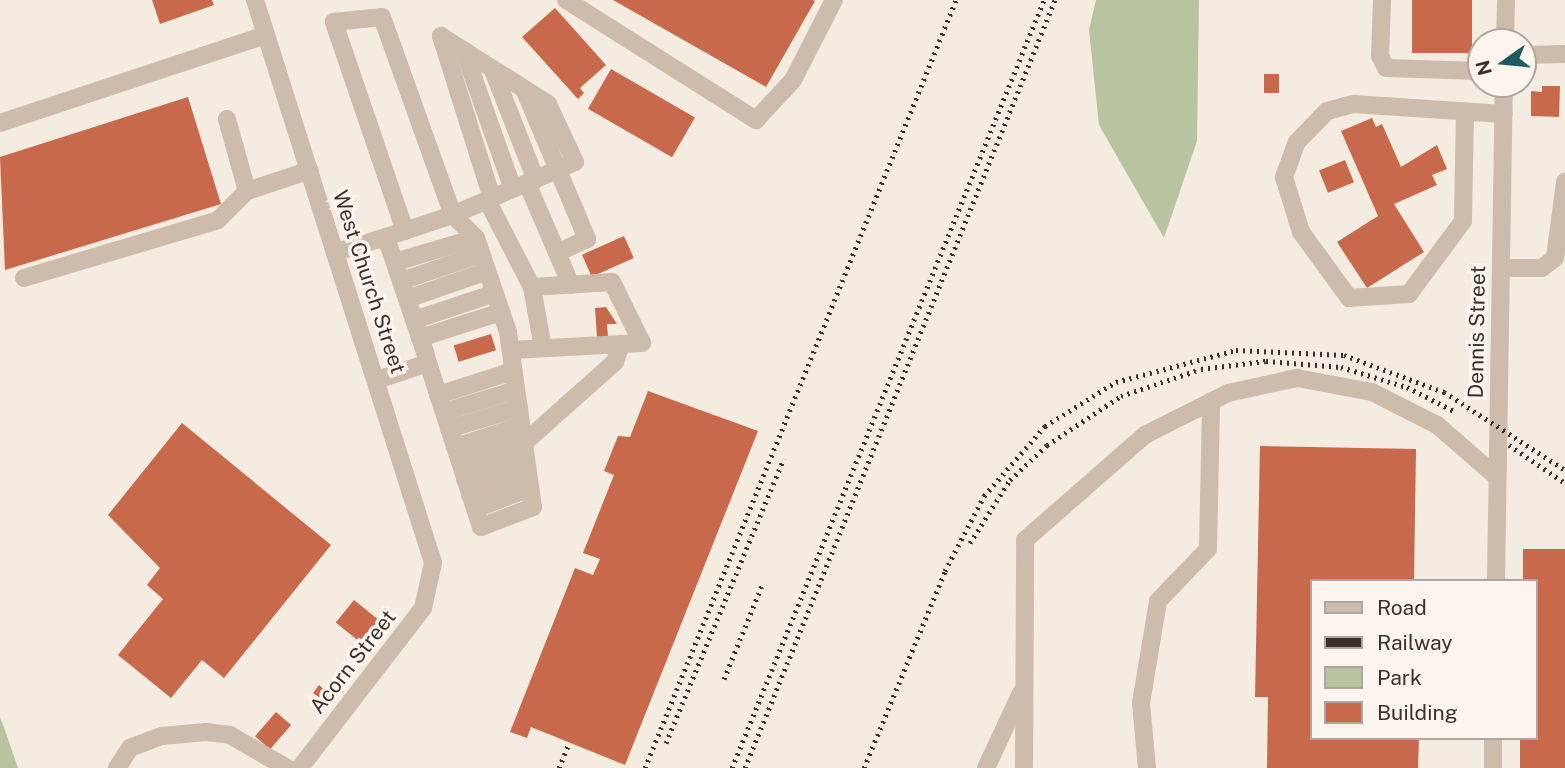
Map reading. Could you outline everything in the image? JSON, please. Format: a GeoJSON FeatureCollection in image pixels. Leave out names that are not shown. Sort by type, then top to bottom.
{"type":"FeatureCollection","features":[{"type":"Feature","properties":{"kind":"street","name":"West Church Street"},"geometry":{"type":"LineString","coordinates":[[255,0],[426,535],[432,579]]}},
{"type":"Feature","properties":{"kind":"street"},"geometry":{"type":"LineString","coordinates":[[566,0],[757,120],[793,80],[834,0]]}},
{"type":"Feature","properties":{"kind":"street"},"geometry":{"type":"LineString","coordinates":[[1382,0],[1380,56],[1385,68],[1467,71]]}},
{"type":"Feature","properties":{"kind":"street"},"geometry":{"type":"LineString","coordinates":[[1505,28],[1506,0]]}},
{"type":"Feature","properties":{"kind":"street"},"geometry":{"type":"LineString","coordinates":[[386,237],[481,527],[533,507],[511,350],[501,312],[481,254],[453,215],[382,17],[334,22],[405,231]]}},
{"type":"Feature","properties":{"kind":"street"},"geometry":{"type":"LineString","coordinates":[[0,123],[266,35]]}},
{"type":"Feature","properties":{"kind":"street"},"geometry":{"type":"LineString","coordinates":[[336,252],[453,215],[490,199],[525,184],[556,171],[575,162],[548,104],[441,36],[490,199],[532,287],[543,348]]}},
{"type":"Feature","properties":{"kind":"street"},"geometry":{"type":"LineString","coordinates":[[464,51],[571,285]]}},
{"type":"Feature","properties":{"kind":"street"},"geometry":{"type":"LineString","coordinates":[[1537,55],[1564,56]]}},
{"type":"Feature","properties":{"kind":"street"},"geometry":{"type":"LineString","coordinates":[[492,68],[525,184]]}},
{"type":"Feature","properties":{"kind":"street","name":"Dennis Street"},"geometry":{"type":"LineString","coordinates":[[1496,579],[1504,98]]}},
{"type":"Feature","properties":{"kind":"street"},"geometry":{"type":"LineString","coordinates":[[1465,112],[1463,221],[1409,294],[1372,302],[1349,298],[1301,232],[1284,177],[1297,142],[1327,111],[1354,104],[1504,114]]}},
{"type":"Feature","properties":{"kind":"street"},"geometry":{"type":"LineString","coordinates":[[227,119],[247,191]]}},
{"type":"Feature","properties":{"kind":"street"},"geometry":{"type":"LineString","coordinates":[[24,278],[218,220],[247,191],[310,170]]}},
{"type":"Feature","properties":{"kind":"street"},"geometry":{"type":"LineString","coordinates":[[556,171],[587,239],[558,253]]}},
{"type":"Feature","properties":{"kind":"street"},"geometry":{"type":"LineString","coordinates":[[1501,268],[1542,268],[1555,258],[1565,182]]}},
{"type":"Feature","properties":{"kind":"street"},"geometry":{"type":"LineString","coordinates":[[395,262],[481,254]]}},
{"type":"Feature","properties":{"kind":"street"},"geometry":{"type":"LineString","coordinates":[[401,281],[481,254]]}},
{"type":"Feature","properties":{"kind":"street"},"geometry":{"type":"LineString","coordinates":[[407,299],[481,254]]}},
{"type":"Feature","properties":{"kind":"street"},"geometry":{"type":"LineString","coordinates":[[511,350],[642,343],[612,282],[532,287]]}},
{"type":"Feature","properties":{"kind":"street"},"geometry":{"type":"LineString","coordinates":[[414,320],[495,293]]}},
{"type":"Feature","properties":{"kind":"street"},"geometry":{"type":"LineString","coordinates":[[420,338],[501,312]]}},
{"type":"Feature","properties":{"kind":"street"},"geometry":{"type":"LineString","coordinates":[[465,478],[526,458],[615,362],[621,344]]}},
{"type":"Feature","properties":{"kind":"street"},"geometry":{"type":"LineString","coordinates":[[377,380],[428,363]]}},
{"type":"Feature","properties":{"kind":"street"},"geometry":{"type":"LineString","coordinates":[[444,412],[513,371]]}},
{"type":"Feature","properties":{"kind":"street"},"geometry":{"type":"LineString","coordinates":[[1024,768],[1025,540],[1145,435],[1211,401],[1297,378],[1372,392],[1437,425],[1497,477]]}},
{"type":"Feature","properties":{"kind":"street"},"geometry":{"type":"LineString","coordinates":[[444,412],[517,399]]}},
{"type":"Feature","properties":{"kind":"street"},"geometry":{"type":"LineString","coordinates":[[1147,768],[1141,703],[1158,601],[1208,549],[1211,401]]}},
{"type":"Feature","properties":{"kind":"street"},"geometry":{"type":"LineString","coordinates":[[465,478],[526,458]]}},
{"type":"Feature","properties":{"kind":"street","name":"Acorn Street"},"geometry":{"type":"LineString","coordinates":[[300,768],[413,624],[432,579]]}},
{"type":"Feature","properties":{"kind":"street"},"geometry":{"type":"LineString","coordinates":[[986,768],[1024,687]]}},
{"type":"Feature","properties":{"kind":"street"},"geometry":{"type":"LineString","coordinates":[[117,768],[130,748],[162,736],[206,732],[230,735],[287,768]]}},
{"type":"Feature","properties":{"kind":"street"},"geometry":{"type":"LineString","coordinates":[[1493,740],[1493,768]]}},
{"type":"Feature","properties":{"kind":"green space"},"geometry":{"type":"Polygon","coordinates":[[[1096,0],[1199,0],[1197,141],[1164,238],[1099,125],[1089,30],[1096,0]]]}},
{"type":"Feature","properties":{"kind":"green space"},"geometry":{"type":"Polygon","coordinates":[[[0,718],[2,722],[18,768],[0,768],[0,718]]]}},
{"type":"Feature","properties":{"kind":"building"},"geometry":{"type":"Polygon","coordinates":[[[152,0],[212,0],[214,5],[160,24],[152,0]]]}},
{"type":"Feature","properties":{"kind":"building"},"geometry":{"type":"Polygon","coordinates":[[[613,0],[813,0],[815,1],[766,87],[613,0]]]}},
{"type":"Feature","properties":{"kind":"building"},"geometry":{"type":"Polygon","coordinates":[[[1412,0],[1472,0],[1472,28],[1467,28],[1467,53],[1412,53],[1412,0]]]}},
{"type":"Feature","properties":{"kind":"building"},"geometry":{"type":"Polygon","coordinates":[[[555,8],[606,65],[580,88],[584,93],[578,99],[522,37],[555,8]]]}},
{"type":"Feature","properties":{"kind":"building"},"geometry":{"type":"Polygon","coordinates":[[[611,69],[695,118],[672,157],[588,109],[611,69]]]}},
{"type":"Feature","properties":{"kind":"building"},"geometry":{"type":"Polygon","coordinates":[[[1264,74],[1279,74],[1279,93],[1264,93],[1264,74]]]}},
{"type":"Feature","properties":{"kind":"building"},"geometry":{"type":"Polygon","coordinates":[[[1542,86],[1560,86],[1559,117],[1531,116],[1531,98],[1537,98],[1537,92],[1542,92],[1542,86]]]}},
{"type":"Feature","properties":{"kind":"building"},"geometry":{"type":"Polygon","coordinates":[[[188,97],[221,204],[5,270],[0,157],[188,97]]]}},
{"type":"Feature","properties":{"kind":"building"},"geometry":{"type":"Polygon","coordinates":[[[1372,118],[1376,127],[1382,124],[1401,167],[1437,145],[1447,169],[1432,175],[1437,185],[1394,204],[1424,252],[1367,288],[1337,242],[1378,216],[1341,131],[1372,118]]]}},
{"type":"Feature","properties":{"kind":"building"},"geometry":{"type":"Polygon","coordinates":[[[1345,160],[1354,182],[1328,193],[1319,170],[1345,160]]]}},
{"type":"Feature","properties":{"kind":"building"},"geometry":{"type":"Polygon","coordinates":[[[624,236],[634,258],[592,277],[582,255],[624,236]]]}},
{"type":"Feature","properties":{"kind":"building"},"geometry":{"type":"Polygon","coordinates":[[[606,307],[617,324],[607,324],[608,337],[597,338],[595,308],[606,307]]]}},
{"type":"Feature","properties":{"kind":"building"},"geometry":{"type":"Polygon","coordinates":[[[491,334],[496,350],[459,362],[454,345],[491,334]]]}},
{"type":"Feature","properties":{"kind":"building"},"geometry":{"type":"Polygon","coordinates":[[[648,391],[758,431],[625,765],[531,727],[527,738],[510,732],[575,568],[593,575],[600,559],[583,553],[614,475],[604,471],[618,436],[630,437],[648,391]]]}},
{"type":"Feature","properties":{"kind":"building"},"geometry":{"type":"Polygon","coordinates":[[[182,423],[331,545],[224,678],[202,660],[171,698],[118,655],[163,599],[147,585],[160,568],[108,515],[182,423]]]}},
{"type":"Feature","properties":{"kind":"building"},"geometry":{"type":"Polygon","coordinates":[[[1260,446],[1416,449],[1414,579],[1310,579],[1310,740],[1419,740],[1418,768],[1267,768],[1268,697],[1255,697],[1260,446]]]}},
{"type":"Feature","properties":{"kind":"building"},"geometry":{"type":"Polygon","coordinates":[[[1523,549],[1565,549],[1565,768],[1520,768],[1520,740],[1537,740],[1537,579],[1523,579],[1523,549]]]}},
{"type":"Feature","properties":{"kind":"building"},"geometry":{"type":"Polygon","coordinates":[[[354,600],[380,621],[361,643],[336,623],[354,600]]]}},
{"type":"Feature","properties":{"kind":"building"},"geometry":{"type":"Polygon","coordinates":[[[319,685],[326,691],[320,698],[313,693],[319,685]]]}},
{"type":"Feature","properties":{"kind":"building"},"geometry":{"type":"Polygon","coordinates":[[[276,712],[291,725],[270,749],[255,736],[276,712]]]}},
{"type":"Feature","properties":{"kind":"railway"},"geometry":{"type":"LineString","coordinates":[[645,768],[956,0]]}},
{"type":"Feature","properties":{"kind":"railway"},"geometry":{"type":"LineString","coordinates":[[732,768],[1044,0]]}},
{"type":"Feature","properties":{"kind":"railway"},"geometry":{"type":"LineString","coordinates":[[745,768],[1055,0]]}},
{"type":"Feature","properties":{"kind":"railway"},"geometry":{"type":"LineString","coordinates":[[864,768],[945,571],[984,496],[1045,426],[1116,382],[1236,350],[1344,355],[1444,392],[1565,470]]}},
{"type":"Feature","properties":{"kind":"railway"},"geometry":{"type":"LineString","coordinates":[[970,543],[1010,480],[1047,445],[1121,396],[1201,369],[1266,361],[1341,367],[1407,387],[1456,412]]}},
{"type":"Feature","properties":{"kind":"railway"},"geometry":{"type":"LineString","coordinates":[[1509,445],[1565,483]]}},
{"type":"Feature","properties":{"kind":"railway"},"geometry":{"type":"LineString","coordinates":[[666,743],[784,458]]}},
{"type":"Feature","properties":{"kind":"railway"},"geometry":{"type":"LineString","coordinates":[[724,679],[763,583]]}},
{"type":"Feature","properties":{"kind":"railway"},"geometry":{"type":"LineString","coordinates":[[559,768],[569,743]]}}]}
